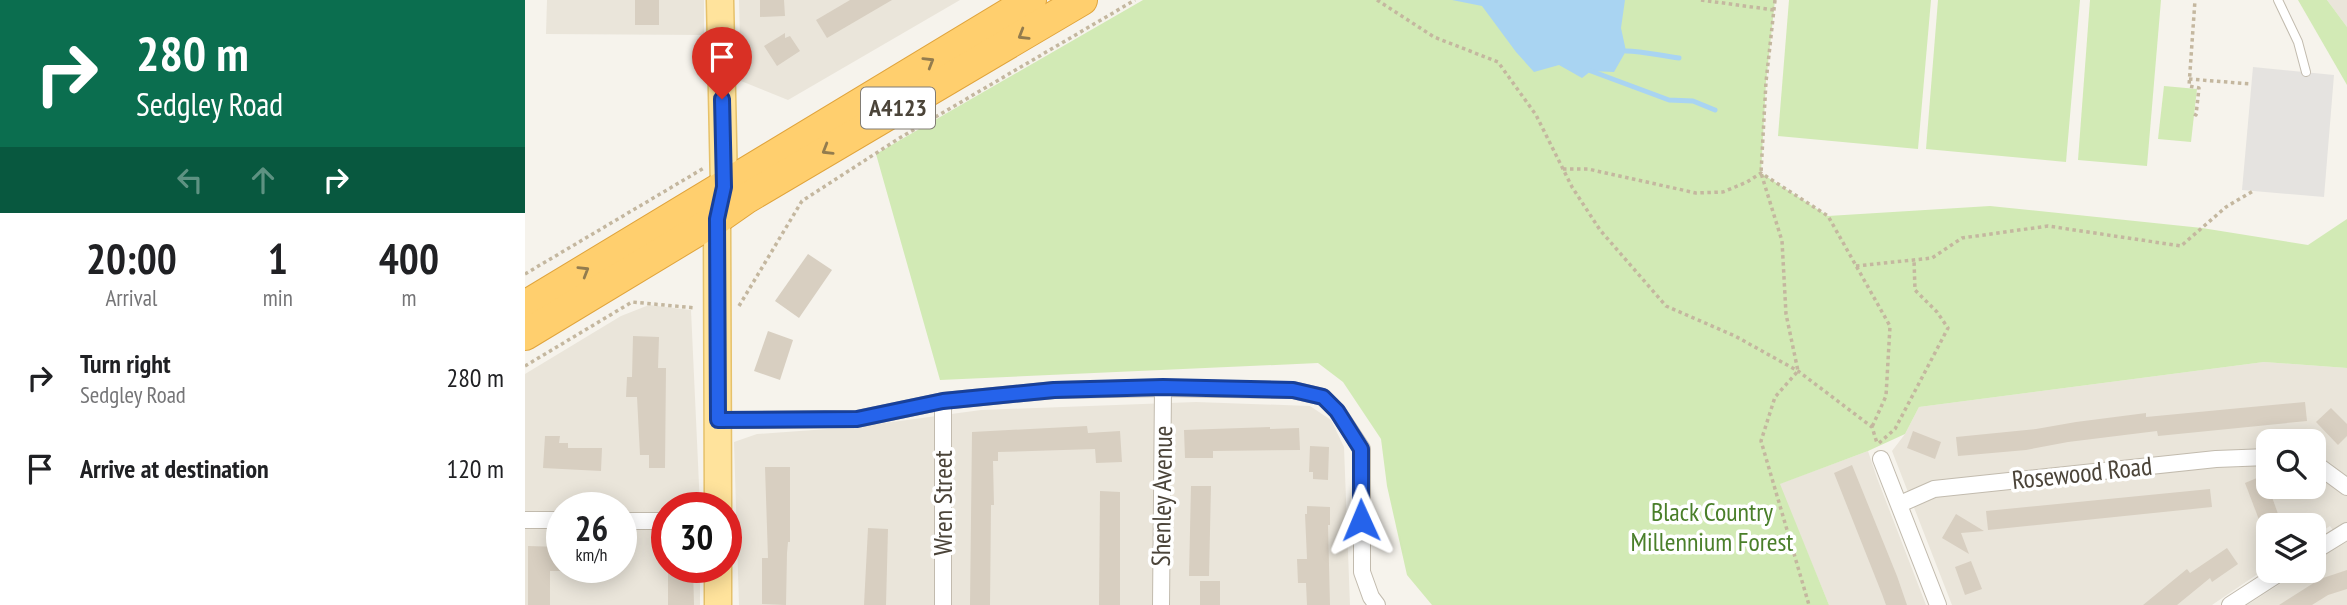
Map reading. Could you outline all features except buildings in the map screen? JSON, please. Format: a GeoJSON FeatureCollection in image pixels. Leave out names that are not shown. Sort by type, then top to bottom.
{"type":"FeatureCollection","features":[{"type":"Feature","properties":{"kind":"highway","name":"A4123"},"geometry":{"type":"LineString","coordinates":[[525,306],[1031,0]]}},
{"type":"Feature","properties":{"kind":"highway","name":"A4123"},"geometry":{"type":"LineString","coordinates":[[525,335],[717,219],[758,191],[1082,0]]}},
{"type":"Feature","properties":{"kind":"main road"},"geometry":{"type":"LineString","coordinates":[[718,492],[717,219],[724,187],[719,0]]}},
{"type":"Feature","properties":{"kind":"main road"},"geometry":{"type":"LineString","coordinates":[[718,583],[718,605]]}},
{"type":"Feature","properties":{"kind":"street"},"geometry":{"type":"LineString","coordinates":[[718,420],[857,419],[943,401],[1054,390],[1163,387],[1293,390],[1323,397],[1337,411],[1361,449],[1362,572],[1371,597],[1377,605]]}},
{"type":"Feature","properties":{"kind":"street","name":"Shenley Avenue"},"geometry":{"type":"LineString","coordinates":[[1161,605],[1163,387]]}},
{"type":"Feature","properties":{"kind":"street","name":"Wren Street"},"geometry":{"type":"LineString","coordinates":[[943,401],[943,605]]}},
{"type":"Feature","properties":{"kind":"street"},"geometry":{"type":"LineString","coordinates":[[1879,452],[1938,605]]}},
{"type":"Feature","properties":{"kind":"street","name":"Rosewood Road"},"geometry":{"type":"LineString","coordinates":[[1900,504],[1934,489],[2216,459],[2256,457]]}},
{"type":"Feature","properties":{"kind":"street"},"geometry":{"type":"LineString","coordinates":[[2326,470],[2347,486]]}},
{"type":"Feature","properties":{"kind":"street"},"geometry":{"type":"LineString","coordinates":[[525,520],[546,520]]}},
{"type":"Feature","properties":{"kind":"street"},"geometry":{"type":"LineString","coordinates":[[2326,544],[2347,531]]}},
{"type":"Feature","properties":{"kind":"street"},"geometry":{"type":"LineString","coordinates":[[2230,605],[2264,583]]}},
{"type":"Feature","properties":{"kind":"lane"},"geometry":{"type":"LineString","coordinates":[[2278,0],[2298,42],[2306,72]]}},
{"type":"Feature","properties":{"kind":"path"},"geometry":{"type":"LineString","coordinates":[[525,366],[632,302],[717,309],[741,306],[802,201],[909,132],[1135,0]]}},
{"type":"Feature","properties":{"kind":"path"},"geometry":{"type":"LineString","coordinates":[[1377,0],[1434,37],[1498,62],[1536,115],[1572,187],[1600,230],[1666,306],[1735,336],[1798,371],[1872,427],[1879,452]]}},
{"type":"Feature","properties":{"kind":"path"},"geometry":{"type":"LineString","coordinates":[[1701,0],[1774,10]]}},
{"type":"Feature","properties":{"kind":"path"},"geometry":{"type":"LineString","coordinates":[[1775,0],[1761,173],[1782,241],[1786,314],[1798,371]]}},
{"type":"Feature","properties":{"kind":"path"},"geometry":{"type":"LineString","coordinates":[[2194,114],[2196,115],[2199,88],[2189,86],[2189,79],[2195,0]]}},
{"type":"Feature","properties":{"kind":"path"},"geometry":{"type":"LineString","coordinates":[[2189,79],[2251,84]]}},
{"type":"Feature","properties":{"kind":"path"},"geometry":{"type":"LineString","coordinates":[[1563,169],[1588,169],[1696,193],[1723,192],[1761,173]]}},
{"type":"Feature","properties":{"kind":"path"},"geometry":{"type":"LineString","coordinates":[[1761,173],[1828,216],[1890,327],[1887,396],[1872,427]]}},
{"type":"Feature","properties":{"kind":"path"},"geometry":{"type":"LineString","coordinates":[[1856,266],[1932,258],[1962,238],[2048,226],[2181,246],[2226,207],[2253,191]]}},
{"type":"Feature","properties":{"kind":"path"},"geometry":{"type":"LineString","coordinates":[[1879,452],[1895,429],[1948,328],[1937,312],[1915,290],[1914,260]]}},
{"type":"Feature","properties":{"kind":"path"},"geometry":{"type":"LineString","coordinates":[[1798,371],[1775,397],[1761,441],[1808,605]]}},
{"type":"Feature","properties":{"kind":"shaded area"},"geometry":{"type":"Polygon","coordinates":[[[547,0],[704,0],[704,35],[546,34],[547,0]]]}},
{"type":"Feature","properties":{"kind":"shaded area"},"geometry":{"type":"Polygon","coordinates":[[[739,0],[960,0],[788,100],[741,81],[739,0]]]}},
{"type":"Feature","properties":{"kind":"shaded area"},"geometry":{"type":"Polygon","coordinates":[[[2327,0],[2347,0],[2347,27],[2327,0]]]}},
{"type":"Feature","properties":{"kind":"shaded area"},"geometry":{"type":"Polygon","coordinates":[[[2253,67],[2334,75],[2324,197],[2242,190],[2253,67]]]}},
{"type":"Feature","properties":{"kind":"shaded area"},"geometry":{"type":"Polygon","coordinates":[[[649,305],[691,310],[699,492],[651,492],[651,583],[700,583],[700,605],[525,605],[525,374],[621,316],[649,305]]]}},
{"type":"Feature","properties":{"kind":"shaded area"},"geometry":{"type":"Polygon","coordinates":[[[2264,362],[2347,368],[2347,605],[2247,605],[2281,583],[2326,583],[2326,554],[2342,543],[2330,526],[2326,528],[2326,513],[2256,513],[2256,575],[2212,605],[1952,605],[1892,451],[1905,434],[1919,407],[2264,362]]]}},
{"type":"Feature","properties":{"kind":"shaded area"},"geometry":{"type":"Polygon","coordinates":[[[1196,402],[1310,406],[1331,420],[1344,447],[1350,605],[739,605],[738,583],[742,583],[742,492],[736,492],[734,442],[757,434],[855,427],[981,410],[1196,402]]]}},
{"type":"Feature","properties":{"kind":"shaded area"},"geometry":{"type":"Polygon","coordinates":[[[1868,451],[1926,605],[1829,605],[1779,484],[1868,451]]]}},
{"type":"Feature","properties":{"kind":"green space","name":"Black Country Millennium Forest"},"geometry":{"type":"Polygon","coordinates":[[[1143,0],[1775,0],[1766,82],[1761,173],[1828,216],[1990,206],[2202,228],[2308,245],[2347,219],[2347,368],[2264,362],[1919,407],[1905,434],[1780,484],[1829,605],[1432,605],[1407,575],[1387,486],[1381,439],[1343,382],[1318,363],[940,380],[876,154],[1143,0]]]}},
{"type":"Feature","properties":{"kind":"green space"},"geometry":{"type":"Polygon","coordinates":[[[1789,0],[1931,0],[1918,149],[1778,136],[1789,0]]]}},
{"type":"Feature","properties":{"kind":"green space"},"geometry":{"type":"Polygon","coordinates":[[[1938,0],[2080,0],[2066,162],[1926,149],[1938,0]]]}},
{"type":"Feature","properties":{"kind":"green space"},"geometry":{"type":"Polygon","coordinates":[[[2090,0],[2161,0],[2147,166],[2078,160],[2090,0]]]}},
{"type":"Feature","properties":{"kind":"green space"},"geometry":{"type":"Polygon","coordinates":[[[2298,0],[2327,0],[2347,27],[2347,85],[2298,0]]]}},
{"type":"Feature","properties":{"kind":"green space"},"geometry":{"type":"Polygon","coordinates":[[[2164,86],[2197,89],[2191,142],[2158,139],[2164,86]]]}},
{"type":"Feature","properties":{"kind":"water"},"geometry":{"type":"Polygon","coordinates":[[[1452,0],[1625,0],[1621,28],[1626,51],[1614,72],[1591,71],[1582,78],[1559,65],[1534,72],[1482,6],[1452,0]]]}},
{"type":"Feature","properties":{"kind":"waterway"},"geometry":{"type":"LineString","coordinates":[[1626,51],[1679,58]]}},
{"type":"Feature","properties":{"kind":"waterway"},"geometry":{"type":"LineString","coordinates":[[1591,71],[1669,100],[1693,101],[1715,110]]}},
{"type":"Feature","properties":{"kind":"route"},"geometry":{"type":"LineString","coordinates":[[722,99],[724,187],[717,219],[718,420],[857,419],[943,401],[1054,390],[1163,387],[1293,390],[1323,397],[1337,411],[1361,449],[1361,520]]}}]}
